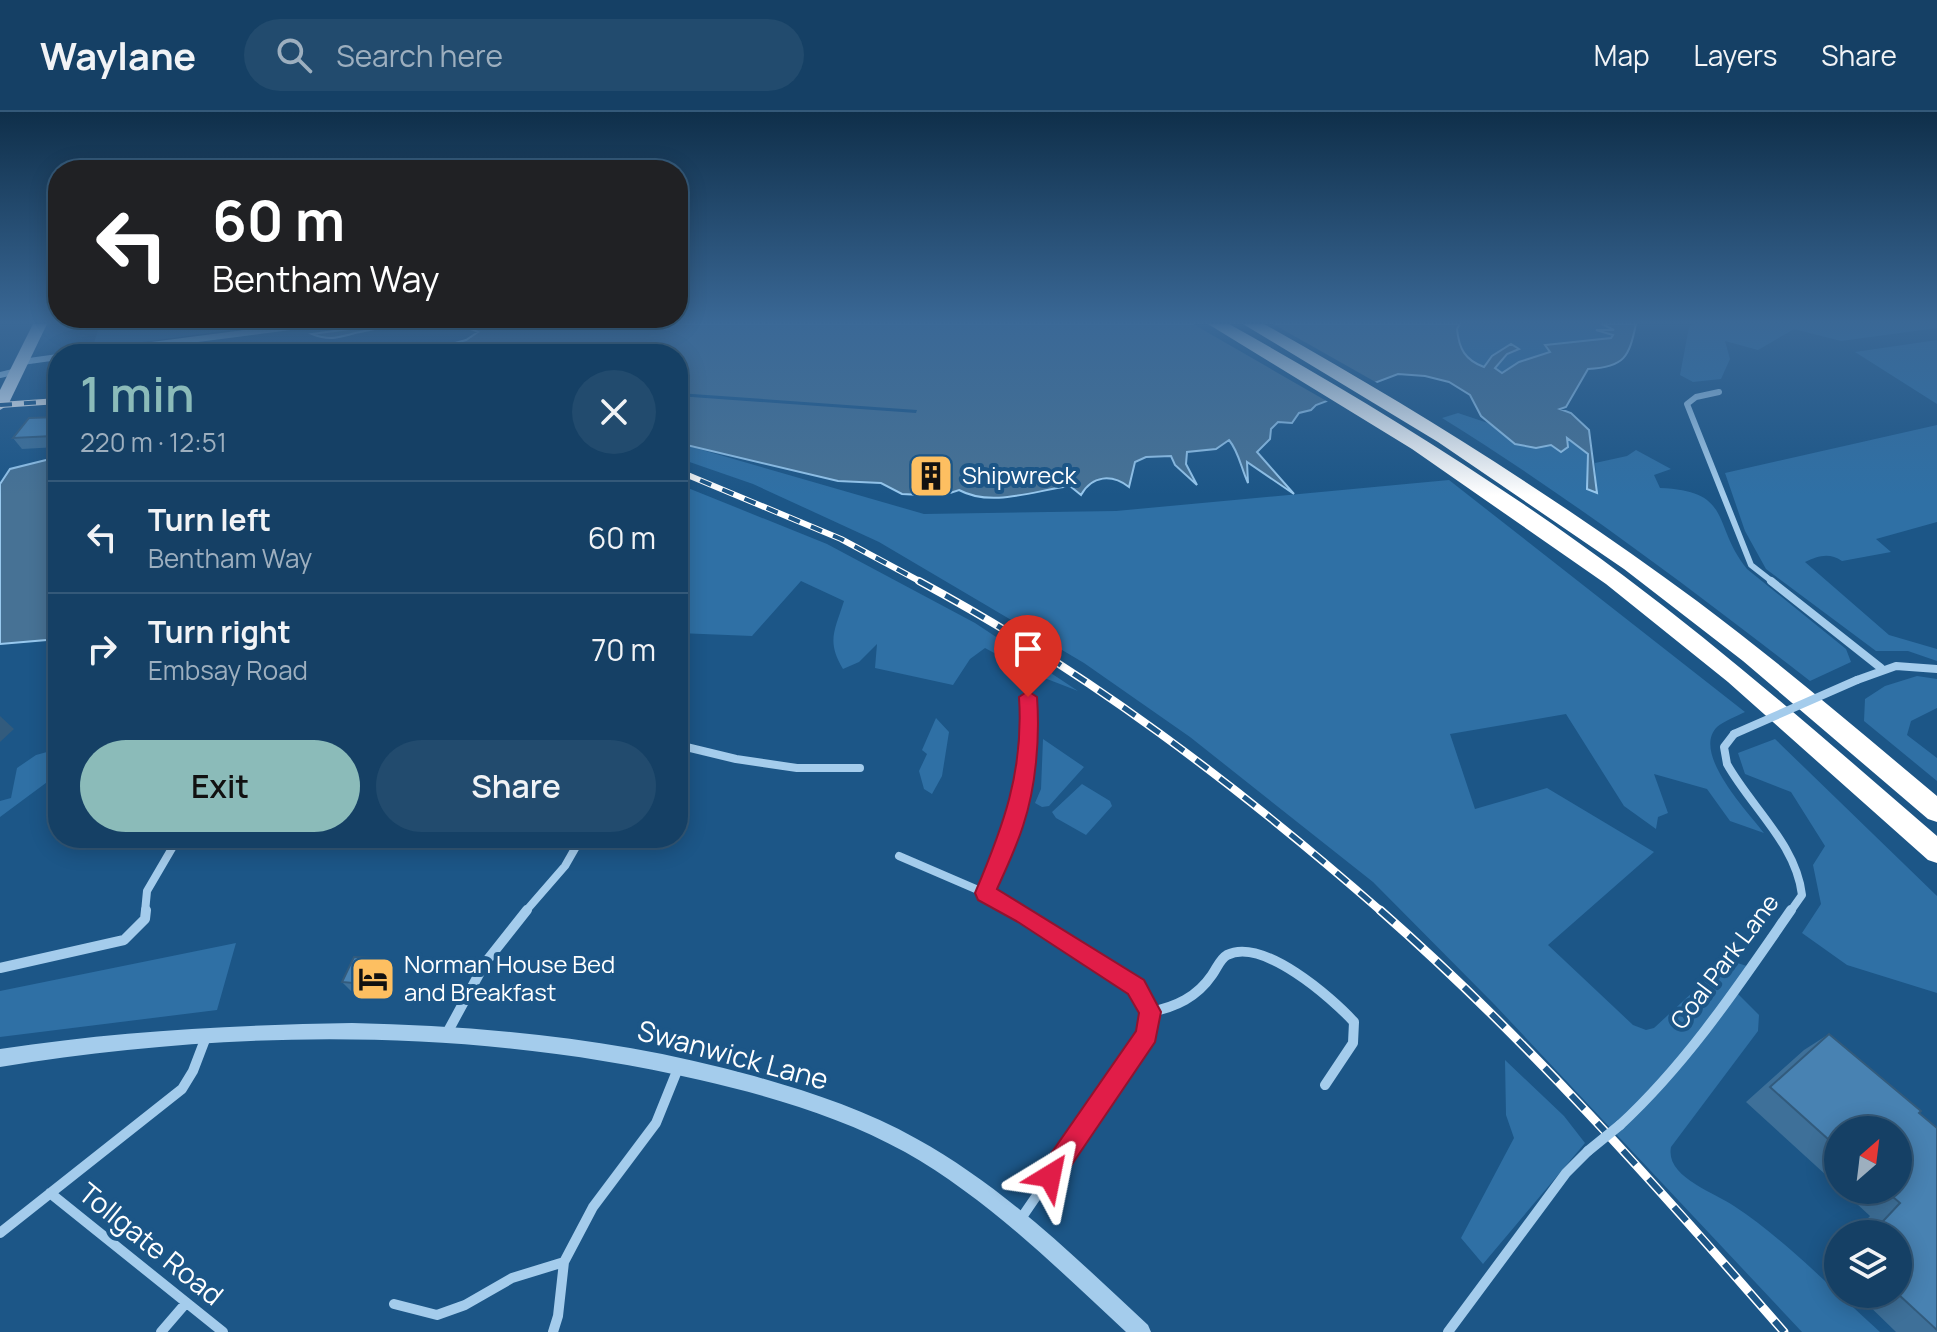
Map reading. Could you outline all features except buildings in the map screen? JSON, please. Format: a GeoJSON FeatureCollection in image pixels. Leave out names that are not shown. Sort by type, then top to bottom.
{"type":"FeatureCollection","features":[{"type":"Feature","properties":{"kind":"highway"},"geometry":{"type":"LineString","coordinates":[[1321,381],[1553,509],[1704,619],[1937,811]]}},
{"type":"Feature","properties":{"kind":"highway"},"geometry":{"type":"LineString","coordinates":[[1339,381],[1439,445],[1696,644],[1937,852]]}},
{"type":"Feature","properties":{"kind":"main road"},"geometry":{"type":"LineString","coordinates":[[0,405],[12,381]]}},
{"type":"Feature","properties":{"kind":"street"},"geometry":{"type":"LineString","coordinates":[[1719,392],[1692,399],[1688,408],[1746,557],[1766,579],[1881,668],[1909,663],[1937,669]]}},
{"type":"Feature","properties":{"kind":"street","name":"Coal Park Lane"},"geometry":{"type":"LineString","coordinates":[[1448,1332],[1566,1173],[1647,1100],[1720,1013],[1802,895],[1803,878],[1793,857],[1728,771],[1724,745],[1734,734],[1881,668]]}},
{"type":"Feature","properties":{"kind":"street"},"geometry":{"type":"LineString","coordinates":[[985,893],[1013,827],[1018,806],[1030,727],[1028,697]]}},
{"type":"Feature","properties":{"kind":"street"},"geometry":{"type":"LineString","coordinates":[[688,747],[736,759],[797,768],[860,768]]}},
{"type":"Feature","properties":{"kind":"street"},"geometry":{"type":"LineString","coordinates":[[0,968],[124,940],[145,919],[147,891],[172,848]]}},
{"type":"Feature","properties":{"kind":"street"},"geometry":{"type":"LineString","coordinates":[[447,1033],[465,995],[500,941],[555,877],[574,848]]}},
{"type":"Feature","properties":{"kind":"street"},"geometry":{"type":"LineString","coordinates":[[899,856],[985,893],[1026,915],[1136,987],[1150,1012],[1147,1035],[1020,1220]]}},
{"type":"Feature","properties":{"kind":"street"},"geometry":{"type":"LineString","coordinates":[[1150,1012],[1175,1008],[1199,993],[1226,956],[1246,950],[1269,957],[1339,1003],[1354,1022],[1353,1043],[1325,1085]]}},
{"type":"Feature","properties":{"kind":"street","name":"Swanwick Lane"},"geometry":{"type":"LineString","coordinates":[[0,1058],[135,1040],[377,1030],[523,1038],[679,1065],[764,1087],[855,1120],[910,1145],[972,1184],[1020,1220],[1141,1332]]}},
{"type":"Feature","properties":{"kind":"street"},"geometry":{"type":"LineString","coordinates":[[0,1233],[182,1089],[193,1071],[206,1036]]}},
{"type":"Feature","properties":{"kind":"street"},"geometry":{"type":"LineString","coordinates":[[553,1332],[558,1316],[564,1262],[593,1207],[656,1123],[679,1065]]}},
{"type":"Feature","properties":{"kind":"street","name":"Tollgate Road"},"geometry":{"type":"LineString","coordinates":[[50,1193],[223,1332]]}},
{"type":"Feature","properties":{"kind":"street"},"geometry":{"type":"LineString","coordinates":[[394,1304],[437,1315],[465,1305],[512,1278],[564,1262]]}},
{"type":"Feature","properties":{"kind":"street"},"geometry":{"type":"LineString","coordinates":[[161,1332],[186,1303]]}},
{"type":"Feature","properties":{"kind":"shaded area"},"geometry":{"type":"Polygon","coordinates":[[[688,381],[1380,381],[1316,405],[1299,413],[1292,423],[1278,422],[1271,429],[1270,439],[1257,452],[1294,494],[1247,462],[1248,483],[1229,440],[1216,449],[1187,452],[1186,464],[1197,485],[1175,465],[1171,456],[1146,457],[1135,462],[1129,487],[1116,480],[1097,480],[1081,495],[1070,486],[1000,498],[985,498],[959,490],[941,496],[902,494],[881,483],[838,481],[688,445],[688,381]]]}},
{"type":"Feature","properties":{"kind":"shaded area"},"geometry":{"type":"Polygon","coordinates":[[[1445,381],[1581,381],[1566,407],[1560,409],[1571,413],[1589,430],[1597,493],[1587,489],[1588,454],[1567,438],[1568,447],[1561,452],[1551,445],[1536,448],[1515,444],[1481,416],[1470,395],[1445,381]]]}},
{"type":"Feature","properties":{"kind":"shaded area"},"geometry":{"type":"Polygon","coordinates":[[[1901,381],[1937,381],[1937,404],[1901,381]]]}},
{"type":"Feature","properties":{"kind":"shaded area"},"geometry":{"type":"Polygon","coordinates":[[[1458,413],[1491,424],[1515,444],[1536,448],[1566,437],[1588,454],[1587,489],[1597,493],[1595,463],[1627,456],[1636,450],[1671,469],[1654,475],[1660,488],[1684,490],[1711,503],[1747,569],[1846,649],[1851,662],[1810,681],[1629,545],[1442,418],[1458,413]]]}},
{"type":"Feature","properties":{"kind":"shaded area"},"geometry":{"type":"Polygon","coordinates":[[[1937,425],[1937,522],[1876,539],[1891,552],[1842,561],[1824,556],[1805,562],[1889,635],[1937,649],[1937,661],[1908,651],[1876,651],[1766,569],[1745,531],[1725,473],[1937,425]]]}},
{"type":"Feature","properties":{"kind":"shaded area"},"geometry":{"type":"Polygon","coordinates":[[[688,446],[924,514],[1116,511],[1449,480],[1745,712],[1717,727],[1711,738],[1711,752],[1725,782],[1764,833],[1730,821],[1707,789],[1654,774],[1668,813],[1658,817],[1656,829],[1624,806],[1566,714],[1450,734],[1475,809],[1547,788],[1654,852],[1548,945],[1633,1025],[1646,1030],[1654,1028],[1720,967],[1731,961],[1750,967],[1734,990],[1759,1015],[1758,1031],[1671,1147],[1671,1158],[1683,1175],[1734,1206],[1773,1235],[1824,1280],[1824,1308],[1854,1308],[1880,1332],[1802,1332],[1494,1004],[1373,882],[1190,737],[1084,663],[879,542],[753,484],[688,461],[688,446]]]}},
{"type":"Feature","properties":{"kind":"shaded area"},"geometry":{"type":"Polygon","coordinates":[[[48,460],[48,640],[0,644],[0,484],[10,469],[48,460]]]}},
{"type":"Feature","properties":{"kind":"shaded area"},"geometry":{"type":"Polygon","coordinates":[[[688,488],[827,544],[975,623],[1078,691],[1029,672],[985,648],[970,659],[953,685],[875,668],[877,644],[859,662],[843,669],[833,643],[844,601],[801,581],[752,636],[688,633],[688,488]]]}},
{"type":"Feature","properties":{"kind":"shaded area"},"geometry":{"type":"Polygon","coordinates":[[[1917,676],[1937,679],[1937,708],[1911,721],[1907,735],[1937,758],[1937,781],[1864,721],[1865,699],[1885,686],[1917,676]]]}},
{"type":"Feature","properties":{"kind":"shaded area"},"geometry":{"type":"Polygon","coordinates":[[[936,718],[949,732],[942,776],[932,794],[924,789],[919,771],[927,754],[922,750],[936,718]]]}},
{"type":"Feature","properties":{"kind":"shaded area"},"geometry":{"type":"Polygon","coordinates":[[[1043,739],[1084,767],[1049,806],[1042,807],[1035,803],[1041,789],[1043,739]]]}},
{"type":"Feature","properties":{"kind":"shaded area"},"geometry":{"type":"Polygon","coordinates":[[[1775,739],[1937,896],[1937,993],[1847,965],[1802,933],[1821,904],[1813,865],[1825,846],[1791,792],[1745,774],[1738,753],[1775,739]]]}},
{"type":"Feature","properties":{"kind":"shaded area"},"geometry":{"type":"Polygon","coordinates":[[[48,752],[48,781],[0,817],[0,801],[11,798],[17,768],[36,755],[48,752]]]}},
{"type":"Feature","properties":{"kind":"shaded area"},"geometry":{"type":"Polygon","coordinates":[[[1082,784],[1110,801],[1112,806],[1086,835],[1056,818],[1052,812],[1082,784]]]}},
{"type":"Feature","properties":{"kind":"shaded area"},"geometry":{"type":"Polygon","coordinates":[[[236,943],[217,1010],[0,1037],[0,991],[236,943]]]}},
{"type":"Feature","properties":{"kind":"shaded area"},"geometry":{"type":"Polygon","coordinates":[[[1505,1060],[1564,1116],[1585,1143],[1483,1264],[1461,1238],[1514,1138],[1506,1115],[1505,1060]]]}},
{"type":"Feature","properties":{"kind":"pier"},"geometry":{"type":"Polygon","coordinates":[[[1292,381],[1374,381],[1379,384],[1330,403],[1292,381]]]}},
{"type":"Feature","properties":{"kind":"pier"},"geometry":{"type":"Polygon","coordinates":[[[688,394],[917,410],[916,413],[688,397],[688,394]]]}},
{"type":"Feature","properties":{"kind":"railway"},"geometry":{"type":"LineString","coordinates":[[0,405],[48,402]]}},
{"type":"Feature","properties":{"kind":"railway"},"geometry":{"type":"LineString","coordinates":[[688,475],[841,539],[923,583]]}},
{"type":"Feature","properties":{"kind":"railway"},"geometry":{"type":"LineString","coordinates":[[919,581],[1042,653],[1160,733],[1273,820],[1382,912]]}},
{"type":"Feature","properties":{"kind":"railway"},"geometry":{"type":"LineString","coordinates":[[1380,910],[1539,1061],[1639,1168],[1784,1332]]}},
{"type":"Feature","properties":{"kind":"place","name":"Shipwreck"},"geometry":{"type":"Point","coordinates":[931,476]}},
{"type":"Feature","properties":{"kind":"place","name":"Norman House Bed and Breakfast"},"geometry":{"type":"Point","coordinates":[373,979]}},
{"type":"Feature","properties":{"kind":"route"},"geometry":{"type":"LineString","coordinates":[[1028,697],[1030,727],[1018,806],[1013,827],[985,893],[1026,915],[1136,987],[1150,1012],[1147,1035],[1050,1176]]}}]}
